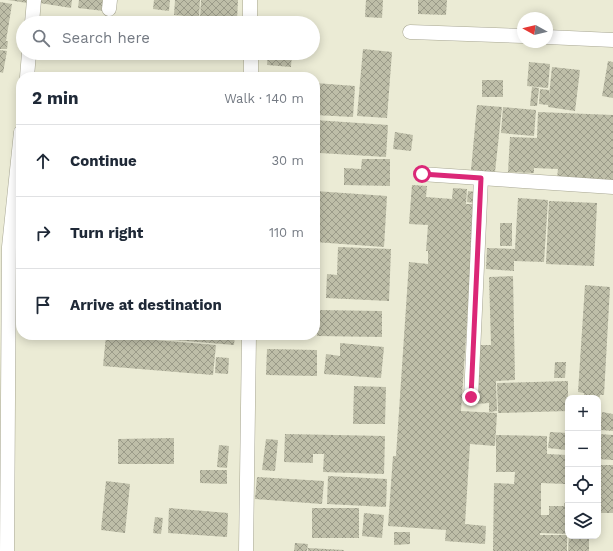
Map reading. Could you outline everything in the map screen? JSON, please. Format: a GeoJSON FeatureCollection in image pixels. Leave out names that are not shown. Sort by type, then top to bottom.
{"type":"FeatureCollection","features":[{"type":"Feature","properties":{"kind":"street"},"geometry":{"type":"LineString","coordinates":[[33,16],[34,0]]}},
{"type":"Feature","properties":{"kind":"street"},"geometry":{"type":"LineString","coordinates":[[250,0],[250,16]]}},
{"type":"Feature","properties":{"kind":"street"},"geometry":{"type":"LineString","coordinates":[[410,32],[517,36]]}},
{"type":"Feature","properties":{"kind":"street"},"geometry":{"type":"LineString","coordinates":[[553,37],[613,40]]}},
{"type":"Feature","properties":{"kind":"street"},"geometry":{"type":"LineString","coordinates":[[27,72],[28,60]]}},
{"type":"Feature","properties":{"kind":"street"},"geometry":{"type":"LineString","coordinates":[[251,60],[251,72]]}},
{"type":"Feature","properties":{"kind":"street"},"geometry":{"type":"LineString","coordinates":[[422,174],[613,187]]}},
{"type":"Feature","properties":{"kind":"street"},"geometry":{"type":"LineString","coordinates":[[471,397],[481,178]]}},
{"type":"Feature","properties":{"kind":"street"},"geometry":{"type":"LineString","coordinates":[[7,551],[9,247],[16,180]]}},
{"type":"Feature","properties":{"kind":"street"},"geometry":{"type":"LineString","coordinates":[[246,551],[249,340]]}},
{"type":"Feature","properties":{"kind":"building"},"geometry":{"type":"Polygon","coordinates":[[[8,0],[28,0],[27,3],[8,0]]]}},
{"type":"Feature","properties":{"kind":"building"},"geometry":{"type":"Polygon","coordinates":[[[40,0],[72,0],[71,8],[40,3],[40,0]]]}},
{"type":"Feature","properties":{"kind":"building"},"geometry":{"type":"Polygon","coordinates":[[[79,0],[105,0],[104,11],[78,8],[79,0]]]}},
{"type":"Feature","properties":{"kind":"building"},"geometry":{"type":"Polygon","coordinates":[[[154,0],[170,0],[169,11],[153,9],[154,0]]]}},
{"type":"Feature","properties":{"kind":"building"},"geometry":{"type":"Polygon","coordinates":[[[175,0],[200,0],[199,16],[174,15],[175,0]]]}},
{"type":"Feature","properties":{"kind":"building"},"geometry":{"type":"Polygon","coordinates":[[[201,0],[238,0],[237,16],[200,16],[201,0]]]}},
{"type":"Feature","properties":{"kind":"building"},"geometry":{"type":"Polygon","coordinates":[[[366,0],[383,0],[382,18],[365,17],[366,0]]]}},
{"type":"Feature","properties":{"kind":"building"},"geometry":{"type":"Polygon","coordinates":[[[418,0],[447,0],[446,15],[418,14],[418,0]]]}},
{"type":"Feature","properties":{"kind":"building"},"geometry":{"type":"Polygon","coordinates":[[[0,2],[12,4],[6,41],[8,41],[7,49],[0,49],[0,2]]]}},
{"type":"Feature","properties":{"kind":"building"},"geometry":{"type":"Polygon","coordinates":[[[363,49],[392,52],[387,118],[357,116],[363,49]]]}},
{"type":"Feature","properties":{"kind":"building"},"geometry":{"type":"Polygon","coordinates":[[[0,50],[7,51],[3,73],[0,72],[0,50]]]}},
{"type":"Feature","properties":{"kind":"building"},"geometry":{"type":"Polygon","coordinates":[[[267,60],[292,60],[291,67],[267,65],[267,60]]]}},
{"type":"Feature","properties":{"kind":"building"},"geometry":{"type":"Polygon","coordinates":[[[608,61],[613,62],[613,98],[602,96],[608,61]]]}},
{"type":"Feature","properties":{"kind":"building"},"geometry":{"type":"Polygon","coordinates":[[[529,62],[550,64],[548,88],[527,86],[529,62]]]}},
{"type":"Feature","properties":{"kind":"building"},"geometry":{"type":"Polygon","coordinates":[[[552,67],[580,70],[575,111],[548,107],[548,105],[539,104],[540,89],[549,90],[549,96],[552,67]]]}},
{"type":"Feature","properties":{"kind":"building"},"geometry":{"type":"Polygon","coordinates":[[[482,80],[503,80],[503,97],[482,97],[482,80]]]}},
{"type":"Feature","properties":{"kind":"building"},"geometry":{"type":"Polygon","coordinates":[[[320,83],[355,86],[353,117],[320,115],[320,83]]]}},
{"type":"Feature","properties":{"kind":"building"},"geometry":{"type":"Polygon","coordinates":[[[532,87],[539,88],[537,106],[530,106],[532,87]]]}},
{"type":"Feature","properties":{"kind":"building"},"geometry":{"type":"Polygon","coordinates":[[[477,105],[502,107],[495,172],[471,170],[477,105]]]}},
{"type":"Feature","properties":{"kind":"building"},"geometry":{"type":"Polygon","coordinates":[[[503,107],[536,110],[534,136],[501,133],[503,107]]]}},
{"type":"Feature","properties":{"kind":"building"},"geometry":{"type":"Polygon","coordinates":[[[538,112],[613,115],[613,180],[557,178],[558,169],[534,168],[534,173],[508,172],[510,137],[537,138],[538,112]]]}},
{"type":"Feature","properties":{"kind":"building"},"geometry":{"type":"Polygon","coordinates":[[[320,120],[388,125],[386,157],[320,153],[320,120]]]}},
{"type":"Feature","properties":{"kind":"building"},"geometry":{"type":"Polygon","coordinates":[[[395,132],[413,135],[411,151],[393,149],[395,132]]]}},
{"type":"Feature","properties":{"kind":"building"},"geometry":{"type":"Polygon","coordinates":[[[362,159],[390,159],[390,186],[344,185],[344,168],[361,169],[362,159]]]}},
{"type":"Feature","properties":{"kind":"building"},"geometry":{"type":"Polygon","coordinates":[[[412,185],[427,186],[426,197],[452,199],[453,188],[467,189],[466,204],[475,204],[461,411],[497,413],[495,446],[470,444],[465,524],[486,526],[485,544],[445,541],[446,530],[388,526],[393,456],[396,456],[409,262],[428,264],[428,251],[426,251],[428,225],[409,224],[412,185]]]}},
{"type":"Feature","properties":{"kind":"building"},"geometry":{"type":"Polygon","coordinates":[[[320,191],[387,196],[384,247],[320,242],[320,191]]]}},
{"type":"Feature","properties":{"kind":"building"},"geometry":{"type":"Polygon","coordinates":[[[468,191],[475,192],[474,203],[467,202],[468,191]]]}},
{"type":"Feature","properties":{"kind":"building"},"geometry":{"type":"Polygon","coordinates":[[[518,198],[548,200],[544,262],[514,261],[514,271],[486,269],[487,248],[515,249],[518,198]]]}},
{"type":"Feature","properties":{"kind":"building"},"geometry":{"type":"Polygon","coordinates":[[[549,201],[597,203],[594,266],[546,264],[549,201]]]}},
{"type":"Feature","properties":{"kind":"building"},"geometry":{"type":"Polygon","coordinates":[[[500,223],[512,223],[512,246],[500,246],[500,223]]]}},
{"type":"Feature","properties":{"kind":"building"},"geometry":{"type":"Polygon","coordinates":[[[338,247],[391,249],[389,301],[326,298],[327,274],[337,275],[338,247]]]}},
{"type":"Feature","properties":{"kind":"building"},"geometry":{"type":"Polygon","coordinates":[[[513,276],[515,380],[496,381],[497,411],[489,412],[489,403],[476,404],[474,345],[491,345],[489,277],[513,276]]]}},
{"type":"Feature","properties":{"kind":"building"},"geometry":{"type":"Polygon","coordinates":[[[585,285],[610,287],[604,395],[584,395],[584,393],[578,392],[585,285]]]}},
{"type":"Feature","properties":{"kind":"building"},"geometry":{"type":"Polygon","coordinates":[[[320,310],[382,311],[382,337],[320,336],[320,310]]]}},
{"type":"Feature","properties":{"kind":"building"},"geometry":{"type":"Polygon","coordinates":[[[106,340],[155,340],[216,345],[213,375],[103,366],[106,340]]]}},
{"type":"Feature","properties":{"kind":"building"},"geometry":{"type":"Polygon","coordinates":[[[175,340],[234,340],[234,345],[175,340]]]}},
{"type":"Feature","properties":{"kind":"building"},"geometry":{"type":"Polygon","coordinates":[[[340,343],[384,347],[381,378],[324,374],[326,354],[340,356],[340,343]]]}},
{"type":"Feature","properties":{"kind":"building"},"geometry":{"type":"Polygon","coordinates":[[[267,349],[317,350],[317,376],[266,375],[267,349]]]}},
{"type":"Feature","properties":{"kind":"building"},"geometry":{"type":"Polygon","coordinates":[[[216,357],[229,358],[228,374],[215,373],[216,357]]]}},
{"type":"Feature","properties":{"kind":"building"},"geometry":{"type":"Polygon","coordinates":[[[555,362],[566,362],[565,378],[554,378],[555,362]]]}},
{"type":"Feature","properties":{"kind":"building"},"geometry":{"type":"Polygon","coordinates":[[[568,381],[568,395],[565,395],[565,411],[498,413],[497,383],[568,381]]]}},
{"type":"Feature","properties":{"kind":"building"},"geometry":{"type":"Polygon","coordinates":[[[354,386],[386,387],[385,424],[353,424],[354,386]]]}},
{"type":"Feature","properties":{"kind":"building"},"geometry":{"type":"Polygon","coordinates":[[[602,412],[613,414],[613,431],[601,430],[602,412]]]}},
{"type":"Feature","properties":{"kind":"building"},"geometry":{"type":"Polygon","coordinates":[[[550,432],[565,433],[565,450],[548,448],[550,432]]]}},
{"type":"Feature","properties":{"kind":"building"},"geometry":{"type":"Polygon","coordinates":[[[285,434],[385,436],[384,474],[323,472],[324,454],[313,454],[313,463],[284,462],[285,434]]]}},
{"type":"Feature","properties":{"kind":"building"},"geometry":{"type":"Polygon","coordinates":[[[601,434],[613,435],[613,460],[601,459],[601,434]]]}},
{"type":"Feature","properties":{"kind":"building"},"geometry":{"type":"Polygon","coordinates":[[[496,435],[547,436],[547,454],[565,455],[565,484],[541,483],[541,515],[549,515],[549,506],[564,506],[565,503],[565,534],[540,533],[540,535],[565,535],[565,539],[567,539],[567,551],[493,551],[494,483],[514,484],[515,472],[496,472],[496,435]]]}},
{"type":"Feature","properties":{"kind":"building"},"geometry":{"type":"Polygon","coordinates":[[[174,438],[174,464],[118,464],[118,439],[174,438]]]}},
{"type":"Feature","properties":{"kind":"building"},"geometry":{"type":"Polygon","coordinates":[[[266,439],[278,440],[275,471],[262,470],[266,439]]]}},
{"type":"Feature","properties":{"kind":"building"},"geometry":{"type":"Polygon","coordinates":[[[219,445],[229,446],[227,468],[217,467],[219,445]]]}},
{"type":"Feature","properties":{"kind":"building"},"geometry":{"type":"Polygon","coordinates":[[[601,465],[613,465],[613,513],[601,513],[601,465]]]}},
{"type":"Feature","properties":{"kind":"building"},"geometry":{"type":"Polygon","coordinates":[[[200,470],[227,470],[227,484],[200,483],[200,470]]]}},
{"type":"Feature","properties":{"kind":"building"},"geometry":{"type":"Polygon","coordinates":[[[328,476],[387,479],[386,507],[327,504],[328,476]]]}},
{"type":"Feature","properties":{"kind":"building"},"geometry":{"type":"Polygon","coordinates":[[[257,477],[324,481],[322,504],[255,499],[257,477]]]}},
{"type":"Feature","properties":{"kind":"building"},"geometry":{"type":"Polygon","coordinates":[[[106,481],[130,484],[125,533],[101,530],[106,481]]]}},
{"type":"Feature","properties":{"kind":"building"},"geometry":{"type":"Polygon","coordinates":[[[169,508],[228,513],[227,537],[168,533],[169,508]]]}},
{"type":"Feature","properties":{"kind":"building"},"geometry":{"type":"Polygon","coordinates":[[[312,508],[359,508],[359,538],[312,538],[312,508]]]}},
{"type":"Feature","properties":{"kind":"building"},"geometry":{"type":"Polygon","coordinates":[[[364,513],[384,515],[382,538],[362,536],[364,513]]]}},
{"type":"Feature","properties":{"kind":"building"},"geometry":{"type":"Polygon","coordinates":[[[155,517],[163,518],[161,534],[153,533],[155,517]]]}},
{"type":"Feature","properties":{"kind":"building"},"geometry":{"type":"Polygon","coordinates":[[[394,532],[410,532],[410,544],[394,545],[394,532]]]}},
{"type":"Feature","properties":{"kind":"building"},"geometry":{"type":"Polygon","coordinates":[[[569,539],[589,539],[589,551],[568,551],[569,539]]]}},
{"type":"Feature","properties":{"kind":"building"},"geometry":{"type":"Polygon","coordinates":[[[295,543],[308,544],[307,551],[294,551],[295,543]]]}},
{"type":"Feature","properties":{"kind":"building"},"geometry":{"type":"Polygon","coordinates":[[[308,548],[344,550],[344,551],[308,551],[308,548]]]}},
{"type":"Feature","properties":{"kind":"route"},"geometry":{"type":"LineString","coordinates":[[422,174],[481,178],[471,397]]}}]}
